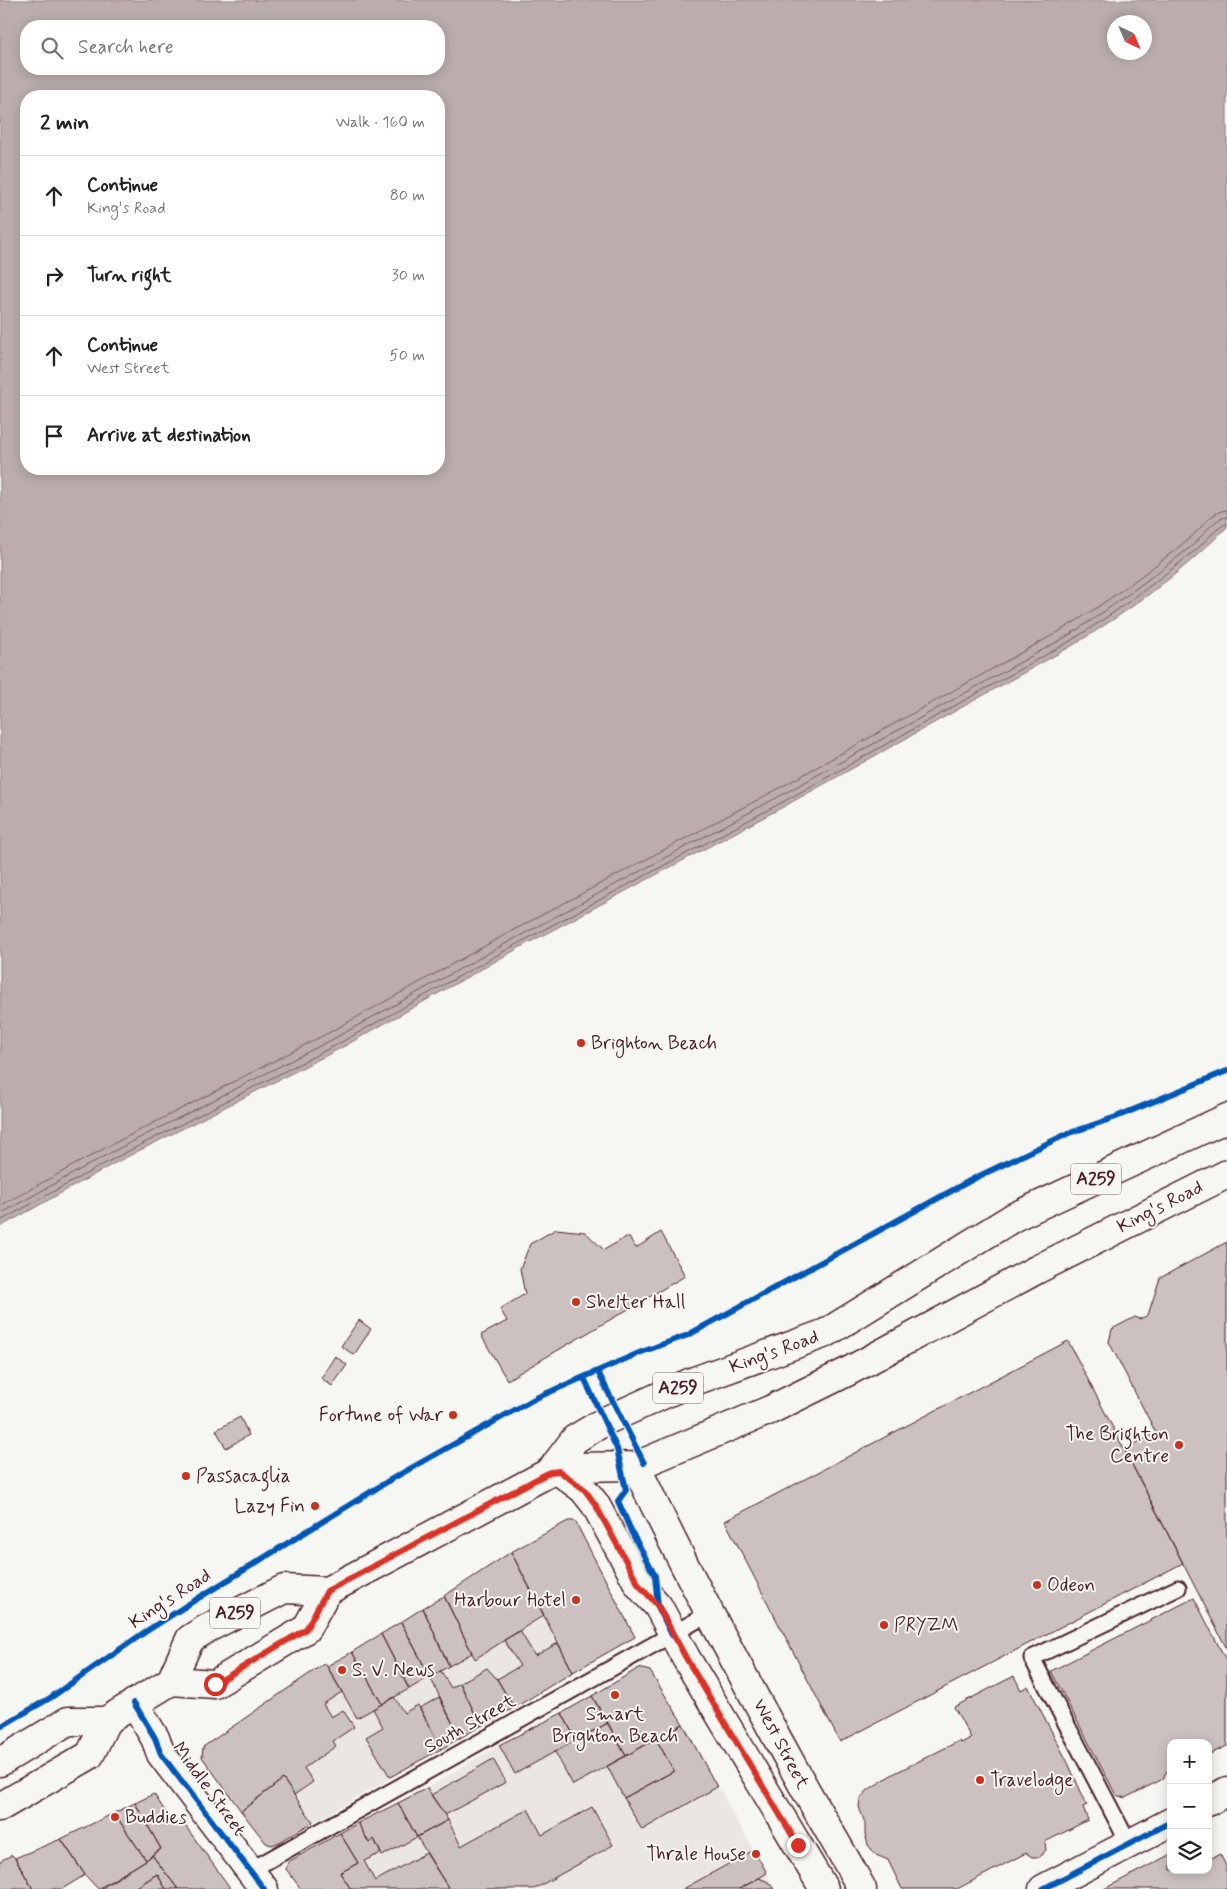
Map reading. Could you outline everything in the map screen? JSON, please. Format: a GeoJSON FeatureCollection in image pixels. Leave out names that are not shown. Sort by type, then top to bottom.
{"type":"FeatureCollection","features":[{"type":"Feature","properties":{"kind":"main road","name":"King's Road"},"geometry":{"type":"LineString","coordinates":[[327,1591],[554,1471],[575,1439],[605,1421],[689,1383],[826,1333],[1014,1218],[1227,1118]]}},
{"type":"Feature","properties":{"kind":"main road","name":"King's Road"},"geometry":{"type":"LineString","coordinates":[[636,1466],[790,1401],[856,1368],[1036,1270],[1227,1174]]}},
{"type":"Feature","properties":{"kind":"main road"},"geometry":{"type":"LineString","coordinates":[[554,1471],[584,1467],[636,1466]]}},
{"type":"Feature","properties":{"kind":"main road","name":"West Street"},"geometry":{"type":"LineString","coordinates":[[636,1466],[670,1540],[862,1889]]}},
{"type":"Feature","properties":{"kind":"main road","name":"West Street"},"geometry":{"type":"LineString","coordinates":[[554,1471],[584,1489],[595,1504],[639,1585],[658,1606],[672,1634],[824,1889]]}},
{"type":"Feature","properties":{"kind":"main road","name":"A259"},"geometry":{"type":"LineString","coordinates":[[284,1589],[327,1591],[306,1629],[215,1684],[171,1681],[190,1639],[208,1628],[284,1589]]}},
{"type":"Feature","properties":{"kind":"main road"},"geometry":{"type":"LineString","coordinates":[[0,1807],[90,1755],[106,1721],[171,1681]]}},
{"type":"Feature","properties":{"kind":"main road","name":"Middle Street"},"geometry":{"type":"LineString","coordinates":[[134,1703],[155,1738],[161,1754],[258,1880]]}},
{"type":"Feature","properties":{"kind":"main road"},"geometry":{"type":"LineString","coordinates":[[0,1762],[68,1721],[106,1721]]}},
{"type":"Feature","properties":{"kind":"main road"},"geometry":{"type":"LineString","coordinates":[[1212,1800],[1227,1791]]}},
{"type":"Feature","properties":{"kind":"main road"},"geometry":{"type":"LineString","coordinates":[[1043,1889],[1167,1824]]}},
{"type":"Feature","properties":{"kind":"main road"},"geometry":{"type":"LineString","coordinates":[[798,1845],[828,1829]]}},
{"type":"Feature","properties":{"kind":"lane"},"geometry":{"type":"LineString","coordinates":[[1129,1844],[1032,1658],[1178,1588]]}},
{"type":"Feature","properties":{"kind":"lane","name":"South Street"},"geometry":{"type":"LineString","coordinates":[[258,1880],[672,1634],[705,1605]]}},
{"type":"Feature","properties":{"kind":"shaded area"},"geometry":{"type":"Polygon","coordinates":[[[568,1521],[575,1521],[635,1637],[278,1843],[271,1845],[266,1843],[202,1757],[203,1747],[325,1663],[327,1666],[352,1652],[444,1596],[511,1552],[568,1521]]]}},
{"type":"Feature","properties":{"kind":"shaded area"},"geometry":{"type":"Polygon","coordinates":[[[639,1668],[650,1671],[683,1724],[775,1889],[301,1889],[286,1869],[288,1862],[427,1788],[499,1745],[562,1713],[639,1668]]]}},
{"type":"Feature","properties":{"kind":"water"},"geometry":{"type":"Polygon","coordinates":[[[0,0],[1227,0],[1227,482],[1224,484],[1227,490],[1227,527],[1172,577],[1112,621],[1070,647],[783,807],[519,948],[341,1048],[115,1163],[0,1227],[0,0]]]}},
{"type":"Feature","properties":{"kind":"building","name":"Shelter Hall"},"geometry":{"type":"Polygon","coordinates":[[[556,1229],[585,1232],[604,1250],[628,1236],[636,1248],[661,1232],[685,1276],[507,1380],[481,1335],[507,1321],[500,1309],[525,1294],[520,1269],[530,1244],[556,1229]]]}},
{"type":"Feature","properties":{"kind":"building","name":"The Brighton Centre"},"geometry":{"type":"Polygon","coordinates":[[[1227,1242],[1227,1649],[1124,1449],[1156,1433],[1109,1342],[1112,1329],[1135,1317],[1140,1319],[1148,1315],[1160,1278],[1227,1242]]]}},
{"type":"Feature","properties":{"kind":"building"},"geometry":{"type":"Polygon","coordinates":[[[359,1320],[371,1329],[354,1355],[341,1346],[359,1320]]]}},
{"type":"Feature","properties":{"kind":"building","name":"Odeon"},"geometry":{"type":"Polygon","coordinates":[[[1068,1341],[1183,1563],[840,1742],[725,1521],[1068,1341]]]}},
{"type":"Feature","properties":{"kind":"building"},"geometry":{"type":"Polygon","coordinates":[[[335,1356],[347,1365],[332,1386],[321,1378],[335,1356]]]}},
{"type":"Feature","properties":{"kind":"building"},"geometry":{"type":"Polygon","coordinates":[[[240,1417],[249,1435],[226,1448],[216,1430],[240,1417]]]}},
{"type":"Feature","properties":{"kind":"building","name":"Harbour Hotel"},"geometry":{"type":"Polygon","coordinates":[[[568,1521],[575,1521],[635,1637],[573,1672],[511,1552],[568,1521]]]}},
{"type":"Feature","properties":{"kind":"building"},"geometry":{"type":"Polygon","coordinates":[[[511,1552],[544,1615],[475,1659],[444,1596],[511,1552]]]}},
{"type":"Feature","properties":{"kind":"building"},"geometry":{"type":"Polygon","coordinates":[[[444,1596],[472,1653],[449,1666],[423,1608],[444,1596]]]}},
{"type":"Feature","properties":{"kind":"building"},"geometry":{"type":"Polygon","coordinates":[[[1194,1598],[1227,1662],[1227,1746],[1212,1753],[1212,1739],[1167,1739],[1167,1771],[1163,1779],[1125,1798],[1116,1795],[1051,1671],[1194,1598]]]}},
{"type":"Feature","properties":{"kind":"building"},"geometry":{"type":"Polygon","coordinates":[[[423,1608],[449,1666],[430,1677],[401,1622],[423,1608]]]}},
{"type":"Feature","properties":{"kind":"building"},"geometry":{"type":"Polygon","coordinates":[[[401,1622],[430,1677],[409,1689],[381,1634],[401,1622]]]}},
{"type":"Feature","properties":{"kind":"building"},"geometry":{"type":"Polygon","coordinates":[[[520,1631],[535,1656],[558,1643],[573,1672],[514,1708],[497,1679],[520,1666],[504,1640],[520,1631]]]}},
{"type":"Feature","properties":{"kind":"building"},"geometry":{"type":"Polygon","coordinates":[[[381,1634],[409,1689],[382,1704],[352,1652],[381,1634]]]}},
{"type":"Feature","properties":{"kind":"building"},"geometry":{"type":"Polygon","coordinates":[[[352,1652],[382,1704],[357,1718],[327,1666],[352,1652]]]}},
{"type":"Feature","properties":{"kind":"building"},"geometry":{"type":"Polygon","coordinates":[[[325,1663],[342,1692],[323,1704],[331,1717],[343,1710],[354,1727],[333,1741],[336,1746],[304,1768],[313,1782],[294,1795],[283,1779],[241,1811],[202,1757],[203,1747],[325,1663]]]}},
{"type":"Feature","properties":{"kind":"building"},"geometry":{"type":"Polygon","coordinates":[[[487,1668],[497,1679],[514,1708],[481,1726],[460,1683],[487,1668]]]}},
{"type":"Feature","properties":{"kind":"building"},"geometry":{"type":"Polygon","coordinates":[[[639,1668],[650,1671],[683,1724],[626,1756],[592,1696],[639,1668]]]}},
{"type":"Feature","properties":{"kind":"building"},"geometry":{"type":"Polygon","coordinates":[[[441,1671],[451,1688],[460,1683],[481,1726],[460,1738],[430,1677],[441,1671]]]}},
{"type":"Feature","properties":{"kind":"building","name":"Travelodge"},"geometry":{"type":"Polygon","coordinates":[[[1014,1676],[1021,1690],[1028,1686],[1068,1763],[1087,1805],[1083,1807],[1088,1820],[1045,1842],[1046,1850],[1040,1857],[1032,1857],[1026,1853],[957,1889],[902,1889],[888,1860],[876,1855],[868,1845],[865,1823],[859,1807],[860,1799],[868,1790],[893,1774],[959,1741],[961,1743],[971,1738],[954,1707],[1014,1676]]]}},
{"type":"Feature","properties":{"kind":"building"},"geometry":{"type":"Polygon","coordinates":[[[592,1696],[608,1723],[576,1740],[562,1713],[592,1696]]]}},
{"type":"Feature","properties":{"kind":"building"},"geometry":{"type":"Polygon","coordinates":[[[394,1697],[404,1713],[418,1705],[441,1749],[390,1777],[366,1737],[383,1727],[373,1709],[394,1697]]]}},
{"type":"Feature","properties":{"kind":"building"},"geometry":{"type":"Polygon","coordinates":[[[439,1697],[460,1738],[441,1749],[420,1708],[439,1697]]]}},
{"type":"Feature","properties":{"kind":"building"},"geometry":{"type":"Polygon","coordinates":[[[562,1713],[576,1740],[515,1774],[499,1745],[562,1713]]]}},
{"type":"Feature","properties":{"kind":"building"},"geometry":{"type":"Polygon","coordinates":[[[608,1723],[626,1756],[573,1785],[555,1752],[608,1723]]]}},
{"type":"Feature","properties":{"kind":"building"},"geometry":{"type":"Polygon","coordinates":[[[683,1724],[717,1787],[642,1830],[624,1798],[674,1771],[656,1739],[683,1724]]]}},
{"type":"Feature","properties":{"kind":"building"},"geometry":{"type":"Polygon","coordinates":[[[656,1739],[674,1771],[624,1798],[607,1766],[656,1739]]]}},
{"type":"Feature","properties":{"kind":"building"},"geometry":{"type":"Polygon","coordinates":[[[493,1759],[506,1782],[445,1815],[431,1795],[493,1759]]]}},
{"type":"Feature","properties":{"kind":"building"},"geometry":{"type":"Polygon","coordinates":[[[283,1779],[313,1822],[278,1843],[271,1845],[266,1843],[241,1811],[283,1779]]]}},
{"type":"Feature","properties":{"kind":"building"},"geometry":{"type":"Polygon","coordinates":[[[427,1788],[448,1820],[417,1837],[398,1803],[427,1788]]]}},
{"type":"Feature","properties":{"kind":"building"},"geometry":{"type":"Polygon","coordinates":[[[154,1794],[170,1819],[184,1824],[231,1889],[178,1889],[152,1855],[161,1849],[135,1803],[154,1794]]]}},
{"type":"Feature","properties":{"kind":"building"},"geometry":{"type":"Polygon","coordinates":[[[135,1803],[161,1849],[146,1860],[114,1813],[135,1803]]]}},
{"type":"Feature","properties":{"kind":"building"},"geometry":{"type":"Polygon","coordinates":[[[398,1803],[417,1837],[382,1856],[374,1839],[369,1843],[358,1823],[398,1803]]]}},
{"type":"Feature","properties":{"kind":"building"},"geometry":{"type":"Polygon","coordinates":[[[592,1807],[613,1845],[534,1889],[449,1889],[417,1837],[448,1820],[461,1846],[528,1809],[542,1835],[592,1807]]]}},
{"type":"Feature","properties":{"kind":"building"},"geometry":{"type":"Polygon","coordinates":[[[114,1813],[146,1860],[98,1889],[85,1875],[61,1839],[114,1813]]]}},
{"type":"Feature","properties":{"kind":"building"},"geometry":{"type":"Polygon","coordinates":[[[358,1823],[369,1843],[374,1839],[381,1853],[364,1861],[375,1881],[426,1853],[449,1889],[351,1889],[340,1873],[358,1863],[340,1833],[358,1823]]]}},
{"type":"Feature","properties":{"kind":"building"},"geometry":{"type":"Polygon","coordinates":[[[340,1833],[358,1863],[340,1873],[351,1889],[301,1889],[286,1869],[288,1862],[340,1833]]]}},
{"type":"Feature","properties":{"kind":"building"},"geometry":{"type":"Polygon","coordinates":[[[61,1839],[85,1875],[62,1889],[33,1889],[15,1858],[61,1839]]]}},
{"type":"Feature","properties":{"kind":"building"},"geometry":{"type":"Polygon","coordinates":[[[754,1850],[767,1873],[739,1889],[683,1889],[754,1850]]]}},
{"type":"Feature","properties":{"kind":"building"},"geometry":{"type":"Polygon","coordinates":[[[1220,1854],[1227,1868],[1227,1889],[1104,1889],[1167,1856],[1167,1874],[1212,1874],[1212,1858],[1220,1854]]]}},
{"type":"Feature","properties":{"kind":"building"},"geometry":{"type":"Polygon","coordinates":[[[12,1855],[33,1889],[0,1889],[0,1861],[12,1855]]]}},
{"type":"Feature","properties":{"kind":"building"},"geometry":{"type":"Polygon","coordinates":[[[152,1855],[178,1889],[166,1889],[157,1874],[134,1889],[100,1889],[146,1860],[152,1855]]]}},
{"type":"Feature","properties":{"kind":"building"},"geometry":{"type":"Polygon","coordinates":[[[157,1874],[166,1889],[134,1889],[157,1874]]]}},
{"type":"Feature","properties":{"kind":"building"},"geometry":{"type":"Polygon","coordinates":[[[759,1878],[768,1882],[774,1889],[739,1889],[759,1878]]]}},
{"type":"Feature","properties":{"kind":"cycle path"},"geometry":{"type":"LineString","coordinates":[[0,1727],[50,1698],[192,1602],[390,1480],[536,1398],[639,1353],[688,1335],[975,1178],[1067,1134],[1116,1117],[1227,1071]]}},
{"type":"Feature","properties":{"kind":"cycle path"},"geometry":{"type":"LineString","coordinates":[[598,1372],[644,1463]]}},
{"type":"Feature","properties":{"kind":"cycle path"},"geometry":{"type":"LineString","coordinates":[[584,1378],[617,1449],[626,1490],[618,1501],[632,1533],[655,1576],[658,1606],[672,1635]]}},
{"type":"Feature","properties":{"kind":"cycle path"},"geometry":{"type":"LineString","coordinates":[[134,1703],[155,1738],[161,1754],[264,1889]]}},
{"type":"Feature","properties":{"kind":"cycle path"},"geometry":{"type":"LineString","coordinates":[[1043,1889],[1167,1824]]}},
{"type":"Feature","properties":{"kind":"place","name":"Brighton Beach"},"geometry":{"type":"Point","coordinates":[581,1043]}},
{"type":"Feature","properties":{"kind":"place","name":"Shelter Hall"},"geometry":{"type":"Point","coordinates":[576,1302]}},
{"type":"Feature","properties":{"kind":"place","name":"Fortune of War"},"geometry":{"type":"Point","coordinates":[453,1415]}},
{"type":"Feature","properties":{"kind":"place","name":"The Brighton Centre"},"geometry":{"type":"Point","coordinates":[1179,1445]}},
{"type":"Feature","properties":{"kind":"place","name":"Passacaglia"},"geometry":{"type":"Point","coordinates":[186,1476]}},
{"type":"Feature","properties":{"kind":"place","name":"Lazy Fin"},"geometry":{"type":"Point","coordinates":[315,1506]}},
{"type":"Feature","properties":{"kind":"place","name":"Odeon"},"geometry":{"type":"Point","coordinates":[1037,1585]}},
{"type":"Feature","properties":{"kind":"place","name":"Harbour Hotel"},"geometry":{"type":"Point","coordinates":[576,1600]}},
{"type":"Feature","properties":{"kind":"place","name":"PRYZM"},"geometry":{"type":"Point","coordinates":[884,1625]}},
{"type":"Feature","properties":{"kind":"place","name":"S. V. News"},"geometry":{"type":"Point","coordinates":[342,1670]}},
{"type":"Feature","properties":{"kind":"place","name":"Smart Brighton Beach"},"geometry":{"type":"Point","coordinates":[615,1695]}},
{"type":"Feature","properties":{"kind":"place","name":"Travelodge"},"geometry":{"type":"Point","coordinates":[980,1780]}},
{"type":"Feature","properties":{"kind":"place","name":"Buddies"},"geometry":{"type":"Point","coordinates":[115,1817]}},
{"type":"Feature","properties":{"kind":"place","name":"Thrale House"},"geometry":{"type":"Point","coordinates":[756,1854]}},
{"type":"Feature","properties":{"kind":"route"},"geometry":{"type":"LineString","coordinates":[[215,1684],[306,1629],[327,1591],[550,1472],[559,1471],[584,1489],[595,1504],[639,1585],[658,1606],[686,1658],[798,1845]]}}]}
